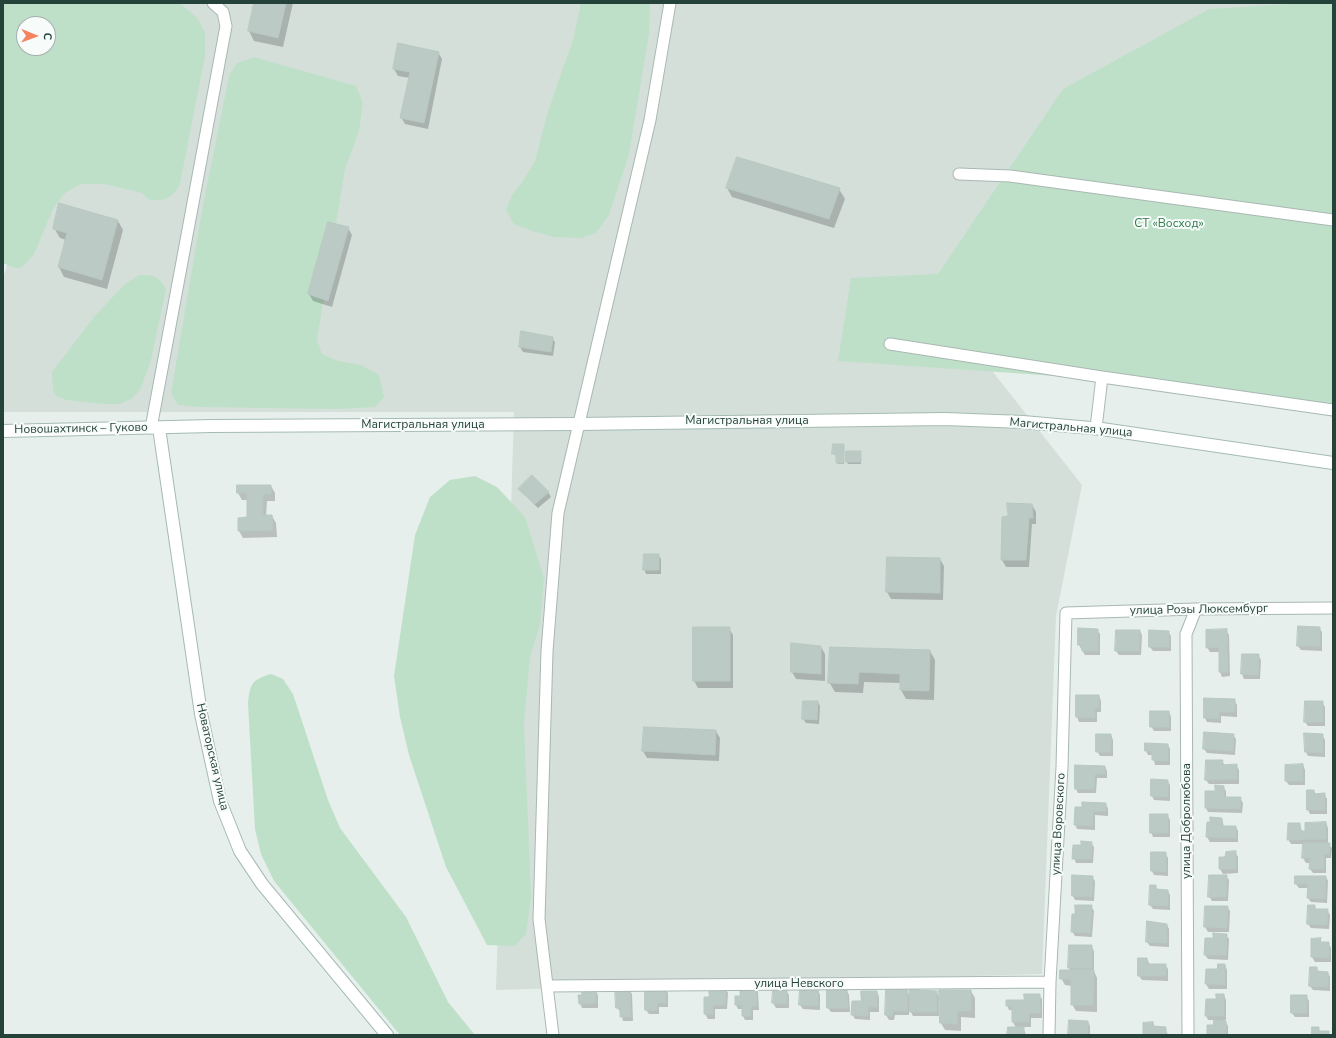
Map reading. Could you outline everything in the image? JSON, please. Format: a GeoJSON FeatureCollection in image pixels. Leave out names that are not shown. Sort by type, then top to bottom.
{"type":"FeatureCollection","features":[{"type":"Feature","properties":{"kind":"main road","name":"Магистральная улица"},"geometry":{"type":"LineString","coordinates":[[155,428],[220,426],[578,424],[945,419],[1023,422],[1096,428],[1333,463]]}},
{"type":"Feature","properties":{"kind":"main road","name":"Новошахтинск – Гуково"},"geometry":{"type":"LineString","coordinates":[[3,431],[155,428]]}},
{"type":"Feature","properties":{"kind":"main road","name":"Новаторская улица"},"geometry":{"type":"LineString","coordinates":[[155,428],[201,714],[220,801],[240,851],[262,884],[387,1035]]}},
{"type":"Feature","properties":{"kind":"street"},"geometry":{"type":"LineString","coordinates":[[155,428],[226,26],[223,12],[213,3]]}},
{"type":"Feature","properties":{"kind":"street"},"geometry":{"type":"LineString","coordinates":[[553,1035],[539,919],[547,651],[558,513],[650,120],[670,3]]}},
{"type":"Feature","properties":{"kind":"street"},"geometry":{"type":"LineString","coordinates":[[959,174],[1010,176],[1333,220]]}},
{"type":"Feature","properties":{"kind":"street"},"geometry":{"type":"LineString","coordinates":[[890,344],[1102,377],[1333,410]]}},
{"type":"Feature","properties":{"kind":"street"},"geometry":{"type":"LineString","coordinates":[[1096,428],[1102,377]]}},
{"type":"Feature","properties":{"kind":"street","name":"улица Розы Люксембург"},"geometry":{"type":"LineString","coordinates":[[1066,613],[1196,609],[1333,608]]}},
{"type":"Feature","properties":{"kind":"street","name":"улица Добролюбова"},"geometry":{"type":"LineString","coordinates":[[1188,1035],[1186,634],[1196,609]]}},
{"type":"Feature","properties":{"kind":"street","name":"улица Воровского"},"geometry":{"type":"LineString","coordinates":[[1049,1035],[1050,982],[1062,767],[1066,613]]}},
{"type":"Feature","properties":{"kind":"street","name":"улица Невского"},"geometry":{"type":"LineString","coordinates":[[547,986],[1050,982]]}},
{"type":"Feature","properties":{"kind":"shaded area"},"geometry":{"type":"Polygon","coordinates":[[[85,3],[1333,3],[937,301],[1082,485],[1056,616],[1042,974],[496,990],[514,412],[3,412],[3,279],[85,3]]]}},
{"type":"Feature","properties":{"kind":"green space"},"geometry":{"type":"Polygon","coordinates":[[[3,3],[180,3],[198,19],[205,33],[205,56],[180,184],[177,189],[168,198],[149,200],[142,193],[105,184],[81,184],[65,193],[53,209],[34,254],[22,267],[15,268],[3,263],[3,3]]]}},
{"type":"Feature","properties":{"kind":"green space"},"geometry":{"type":"Polygon","coordinates":[[[581,3],[650,3],[649,34],[629,154],[609,215],[596,233],[581,238],[554,237],[514,224],[506,210],[512,195],[521,184],[535,161],[548,111],[573,40],[581,3]]]}},
{"type":"Feature","properties":{"kind":"green space","name":"СТ «Восход»"},"geometry":{"type":"Polygon","coordinates":[[[1305,3],[1333,3],[1333,414],[1085,378],[838,361],[851,278],[938,274],[1063,89],[1209,9],[1305,3]]]}},
{"type":"Feature","properties":{"kind":"green space"},"geometry":{"type":"Polygon","coordinates":[[[254,57],[356,86],[363,103],[359,131],[345,169],[317,340],[322,354],[338,361],[361,365],[379,375],[384,397],[375,407],[336,409],[197,407],[178,405],[171,393],[203,205],[229,76],[237,63],[254,57]]]}},
{"type":"Feature","properties":{"kind":"green space"},"geometry":{"type":"Polygon","coordinates":[[[139,275],[156,277],[161,281],[166,289],[151,360],[140,390],[131,399],[120,404],[66,400],[56,396],[53,390],[52,372],[94,317],[124,285],[139,275]]]}},
{"type":"Feature","properties":{"kind":"green space"},"geometry":{"type":"Polygon","coordinates":[[[475,476],[497,487],[525,517],[544,578],[540,625],[530,657],[524,723],[531,898],[526,934],[515,946],[487,945],[446,867],[409,755],[400,717],[394,676],[415,535],[430,497],[450,480],[475,476]]]}},
{"type":"Feature","properties":{"kind":"green space"},"geometry":{"type":"Polygon","coordinates":[[[271,674],[283,679],[293,694],[328,800],[340,828],[406,917],[448,1002],[475,1035],[400,1035],[274,881],[261,854],[255,829],[248,704],[251,687],[255,681],[271,674]]]}},
{"type":"Feature","properties":{"kind":"building"},"geometry":{"type":"Polygon","coordinates":[[[254,3],[286,3],[278,38],[248,31],[254,3]]]}},
{"type":"Feature","properties":{"kind":"building"},"geometry":{"type":"Polygon","coordinates":[[[398,43],[439,52],[424,123],[400,118],[410,72],[393,69],[398,43]]]}},
{"type":"Feature","properties":{"kind":"building"},"geometry":{"type":"Polygon","coordinates":[[[737,157],[840,188],[829,219],[726,188],[737,157]]]}},
{"type":"Feature","properties":{"kind":"building"},"geometry":{"type":"Polygon","coordinates":[[[59,203],[118,220],[102,280],[58,267],[67,233],[53,229],[59,203]]]}},
{"type":"Feature","properties":{"kind":"building"},"geometry":{"type":"Polygon","coordinates":[[[328,222],[349,227],[328,301],[308,294],[328,222]]]}},
{"type":"Feature","properties":{"kind":"building"},"geometry":{"type":"Polygon","coordinates":[[[521,331],[553,337],[551,352],[519,347],[521,331]]]}},
{"type":"Feature","properties":{"kind":"building"},"geometry":{"type":"Polygon","coordinates":[[[833,444],[844,444],[844,463],[836,463],[836,454],[832,454],[833,444]]]}},
{"type":"Feature","properties":{"kind":"building"},"geometry":{"type":"Polygon","coordinates":[[[846,451],[861,451],[861,462],[846,462],[846,451]]]}},
{"type":"Feature","properties":{"kind":"building"},"geometry":{"type":"Polygon","coordinates":[[[532,475],[549,492],[535,504],[518,489],[532,475]]]}},
{"type":"Feature","properties":{"kind":"building"},"geometry":{"type":"Polygon","coordinates":[[[237,485],[271,485],[271,494],[263,494],[263,515],[272,515],[273,530],[238,531],[238,518],[247,517],[247,493],[237,493],[237,485]]]}},
{"type":"Feature","properties":{"kind":"building"},"geometry":{"type":"Polygon","coordinates":[[[1007,503],[1032,504],[1033,518],[1029,518],[1026,560],[1001,560],[1002,517],[1008,516],[1007,503]]]}},
{"type":"Feature","properties":{"kind":"building"},"geometry":{"type":"Polygon","coordinates":[[[644,554],[659,554],[659,570],[643,570],[644,554]]]}},
{"type":"Feature","properties":{"kind":"building"},"geometry":{"type":"Polygon","coordinates":[[[887,557],[940,558],[940,593],[886,592],[887,557]]]}},
{"type":"Feature","properties":{"kind":"building"},"geometry":{"type":"Polygon","coordinates":[[[1298,626],[1320,627],[1320,646],[1297,646],[1298,626]]]}},
{"type":"Feature","properties":{"kind":"building"},"geometry":{"type":"Polygon","coordinates":[[[693,627],[730,627],[730,681],[693,681],[693,627]]]}},
{"type":"Feature","properties":{"kind":"building"},"geometry":{"type":"Polygon","coordinates":[[[1078,628],[1098,629],[1098,651],[1082,651],[1082,645],[1078,645],[1078,628]]]}},
{"type":"Feature","properties":{"kind":"building"},"geometry":{"type":"Polygon","coordinates":[[[1227,629],[1228,672],[1219,672],[1219,647],[1206,648],[1206,630],[1227,629]]]}},
{"type":"Feature","properties":{"kind":"building"},"geometry":{"type":"Polygon","coordinates":[[[1116,630],[1140,630],[1139,651],[1115,651],[1116,630]]]}},
{"type":"Feature","properties":{"kind":"building"},"geometry":{"type":"Polygon","coordinates":[[[1149,630],[1169,631],[1169,647],[1149,647],[1149,630]]]}},
{"type":"Feature","properties":{"kind":"building"},"geometry":{"type":"Polygon","coordinates":[[[791,643],[821,646],[821,674],[791,672],[791,643]]]}},
{"type":"Feature","properties":{"kind":"building"},"geometry":{"type":"Polygon","coordinates":[[[830,647],[930,650],[929,691],[900,690],[900,674],[859,672],[858,684],[828,683],[830,647]]]}},
{"type":"Feature","properties":{"kind":"building"},"geometry":{"type":"Polygon","coordinates":[[[1242,654],[1259,654],[1258,675],[1241,674],[1242,654]]]}},
{"type":"Feature","properties":{"kind":"building"},"geometry":{"type":"Polygon","coordinates":[[[1076,695],[1099,695],[1099,708],[1095,708],[1095,718],[1076,717],[1076,695]]]}},
{"type":"Feature","properties":{"kind":"building"},"geometry":{"type":"Polygon","coordinates":[[[1204,698],[1235,699],[1235,712],[1219,712],[1219,719],[1204,718],[1204,698]]]}},
{"type":"Feature","properties":{"kind":"building"},"geometry":{"type":"Polygon","coordinates":[[[803,701],[818,701],[817,720],[802,719],[803,701]]]}},
{"type":"Feature","properties":{"kind":"building"},"geometry":{"type":"Polygon","coordinates":[[[1305,701],[1323,701],[1323,722],[1304,722],[1305,701]]]}},
{"type":"Feature","properties":{"kind":"building"},"geometry":{"type":"Polygon","coordinates":[[[1150,711],[1169,711],[1169,727],[1150,727],[1150,711]]]}},
{"type":"Feature","properties":{"kind":"building"},"geometry":{"type":"Polygon","coordinates":[[[644,727],[716,730],[715,755],[642,751],[644,727]]]}},
{"type":"Feature","properties":{"kind":"building"},"geometry":{"type":"Polygon","coordinates":[[[1204,732],[1234,734],[1233,751],[1203,749],[1204,732]]]}},
{"type":"Feature","properties":{"kind":"building"},"geometry":{"type":"Polygon","coordinates":[[[1304,733],[1323,734],[1323,753],[1305,752],[1304,733]]]}},
{"type":"Feature","properties":{"kind":"building"},"geometry":{"type":"Polygon","coordinates":[[[1096,734],[1111,734],[1111,752],[1096,752],[1096,734]]]}},
{"type":"Feature","properties":{"kind":"building"},"geometry":{"type":"Polygon","coordinates":[[[1145,743],[1168,744],[1168,761],[1152,760],[1152,751],[1145,751],[1145,743]]]}},
{"type":"Feature","properties":{"kind":"building"},"geometry":{"type":"Polygon","coordinates":[[[1206,760],[1223,760],[1222,765],[1237,764],[1237,779],[1205,780],[1206,760]]]}},
{"type":"Feature","properties":{"kind":"building"},"geometry":{"type":"Polygon","coordinates":[[[1303,764],[1303,781],[1285,781],[1285,765],[1303,764]]]}},
{"type":"Feature","properties":{"kind":"building"},"geometry":{"type":"Polygon","coordinates":[[[1075,765],[1105,766],[1105,774],[1095,774],[1094,789],[1075,789],[1075,765]]]}},
{"type":"Feature","properties":{"kind":"building"},"geometry":{"type":"Polygon","coordinates":[[[1151,779],[1168,780],[1168,797],[1151,796],[1151,779]]]}},
{"type":"Feature","properties":{"kind":"building"},"geometry":{"type":"Polygon","coordinates":[[[1215,785],[1224,786],[1224,797],[1241,797],[1240,809],[1205,808],[1205,791],[1215,791],[1215,785]]]}},
{"type":"Feature","properties":{"kind":"building"},"geometry":{"type":"Polygon","coordinates":[[[1307,790],[1314,790],[1314,794],[1325,793],[1325,810],[1307,810],[1307,790]]]}},
{"type":"Feature","properties":{"kind":"building"},"geometry":{"type":"Polygon","coordinates":[[[1082,802],[1106,803],[1106,812],[1093,811],[1093,826],[1074,825],[1075,807],[1082,807],[1082,802]]]}},
{"type":"Feature","properties":{"kind":"building"},"geometry":{"type":"Polygon","coordinates":[[[1150,814],[1168,814],[1168,833],[1150,833],[1150,814]]]}},
{"type":"Feature","properties":{"kind":"building"},"geometry":{"type":"Polygon","coordinates":[[[1210,817],[1222,818],[1222,826],[1236,826],[1236,838],[1206,837],[1207,822],[1210,822],[1210,817]]]}},
{"type":"Feature","properties":{"kind":"building"},"geometry":{"type":"Polygon","coordinates":[[[1326,822],[1326,839],[1287,840],[1288,823],[1300,823],[1300,831],[1305,831],[1305,823],[1326,822]]]}},
{"type":"Feature","properties":{"kind":"building"},"geometry":{"type":"Polygon","coordinates":[[[1081,841],[1092,842],[1091,859],[1072,859],[1073,845],[1081,845],[1081,841]]]}},
{"type":"Feature","properties":{"kind":"building"},"geometry":{"type":"Polygon","coordinates":[[[1303,843],[1330,843],[1329,854],[1324,854],[1324,869],[1309,869],[1310,858],[1302,858],[1303,843]]]}},
{"type":"Feature","properties":{"kind":"building"},"geometry":{"type":"Polygon","coordinates":[[[1236,851],[1236,869],[1219,869],[1219,857],[1225,857],[1226,852],[1236,851]]]}},
{"type":"Feature","properties":{"kind":"building"},"geometry":{"type":"Polygon","coordinates":[[[1151,852],[1166,852],[1166,872],[1151,871],[1151,852]]]}},
{"type":"Feature","properties":{"kind":"building"},"geometry":{"type":"Polygon","coordinates":[[[1072,875],[1093,876],[1092,897],[1072,896],[1072,875]]]}},
{"type":"Feature","properties":{"kind":"building"},"geometry":{"type":"Polygon","coordinates":[[[1209,875],[1227,875],[1226,897],[1208,897],[1209,875]]]}},
{"type":"Feature","properties":{"kind":"building"},"geometry":{"type":"Polygon","coordinates":[[[1295,876],[1326,876],[1325,899],[1307,898],[1308,884],[1295,884],[1295,876]]]}},
{"type":"Feature","properties":{"kind":"building"},"geometry":{"type":"Polygon","coordinates":[[[1150,885],[1156,885],[1156,889],[1168,890],[1168,906],[1149,905],[1150,885]]]}},
{"type":"Feature","properties":{"kind":"building"},"geometry":{"type":"Polygon","coordinates":[[[1075,905],[1092,905],[1090,933],[1071,932],[1072,914],[1075,914],[1075,905]]]}},
{"type":"Feature","properties":{"kind":"building"},"geometry":{"type":"Polygon","coordinates":[[[1308,905],[1315,905],[1315,909],[1328,909],[1327,925],[1307,924],[1308,905]]]}},
{"type":"Feature","properties":{"kind":"building"},"geometry":{"type":"Polygon","coordinates":[[[1205,906],[1228,906],[1227,928],[1204,927],[1205,906]]]}},
{"type":"Feature","properties":{"kind":"building"},"geometry":{"type":"Polygon","coordinates":[[[1147,921],[1167,924],[1167,943],[1146,942],[1147,921]]]}},
{"type":"Feature","properties":{"kind":"building"},"geometry":{"type":"Polygon","coordinates":[[[1213,933],[1227,934],[1226,955],[1204,955],[1205,938],[1213,938],[1213,933]]]}},
{"type":"Feature","properties":{"kind":"building"},"geometry":{"type":"Polygon","coordinates":[[[1321,938],[1320,942],[1329,942],[1329,958],[1311,957],[1311,939],[1321,938]]]}},
{"type":"Feature","properties":{"kind":"building"},"geometry":{"type":"Polygon","coordinates":[[[1069,945],[1092,945],[1092,968],[1068,968],[1069,945]]]}},
{"type":"Feature","properties":{"kind":"building"},"geometry":{"type":"Polygon","coordinates":[[[1138,958],[1147,958],[1147,964],[1166,964],[1166,976],[1138,976],[1138,958]]]}},
{"type":"Feature","properties":{"kind":"building"},"geometry":{"type":"Polygon","coordinates":[[[1218,964],[1225,964],[1225,985],[1205,984],[1206,969],[1217,969],[1218,964]]]}},
{"type":"Feature","properties":{"kind":"building"},"geometry":{"type":"Polygon","coordinates":[[[1310,967],[1317,967],[1317,971],[1328,972],[1328,987],[1309,986],[1310,967]]]}},
{"type":"Feature","properties":{"kind":"building"},"geometry":{"type":"Polygon","coordinates":[[[1060,970],[1094,970],[1093,1005],[1071,1005],[1071,979],[1060,979],[1060,970]]]}},
{"type":"Feature","properties":{"kind":"building"},"geometry":{"type":"Polygon","coordinates":[[[709,987],[726,987],[725,1005],[713,1005],[713,1014],[704,1014],[704,997],[709,997],[709,987]]]}},
{"type":"Feature","properties":{"kind":"building"},"geometry":{"type":"Polygon","coordinates":[[[740,987],[756,987],[757,1006],[751,1006],[751,1016],[742,1016],[742,1005],[735,1005],[735,996],[740,996],[740,987]]]}},
{"type":"Feature","properties":{"kind":"building"},"geometry":{"type":"Polygon","coordinates":[[[910,987],[919,987],[919,990],[937,991],[937,1012],[910,1012],[910,987]]]}},
{"type":"Feature","properties":{"kind":"building"},"geometry":{"type":"Polygon","coordinates":[[[645,988],[666,988],[666,1003],[657,1003],[657,1010],[645,1010],[645,988]]]}},
{"type":"Feature","properties":{"kind":"building"},"geometry":{"type":"Polygon","coordinates":[[[800,988],[818,989],[818,1006],[799,1005],[800,988]]]}},
{"type":"Feature","properties":{"kind":"building"},"geometry":{"type":"Polygon","coordinates":[[[581,989],[596,989],[596,1003],[579,1004],[578,995],[582,995],[581,989]]]}},
{"type":"Feature","properties":{"kind":"building"},"geometry":{"type":"Polygon","coordinates":[[[615,989],[630,989],[631,1017],[620,1017],[620,1008],[616,1008],[615,989]]]}},
{"type":"Feature","properties":{"kind":"building"},"geometry":{"type":"Polygon","coordinates":[[[827,989],[847,990],[848,1008],[827,1008],[827,989]]]}},
{"type":"Feature","properties":{"kind":"building"},"geometry":{"type":"Polygon","coordinates":[[[886,989],[908,990],[907,1011],[893,1011],[892,1016],[885,1015],[886,989]]]}},
{"type":"Feature","properties":{"kind":"building"},"geometry":{"type":"Polygon","coordinates":[[[773,990],[787,990],[787,1004],[772,1003],[773,990]]]}},
{"type":"Feature","properties":{"kind":"building"},"geometry":{"type":"Polygon","coordinates":[[[939,990],[971,990],[971,1011],[957,1011],[957,1024],[940,1023],[939,990]]]}},
{"type":"Feature","properties":{"kind":"building"},"geometry":{"type":"Polygon","coordinates":[[[861,991],[877,991],[877,1007],[868,1007],[868,1016],[851,1015],[852,1001],[861,1001],[861,991]]]}},
{"type":"Feature","properties":{"kind":"building"},"geometry":{"type":"Polygon","coordinates":[[[1024,994],[1040,994],[1040,1013],[1029,1013],[1029,1022],[1012,1022],[1012,1006],[1006,1006],[1006,1000],[1024,1000],[1024,994]]]}},
{"type":"Feature","properties":{"kind":"building"},"geometry":{"type":"Polygon","coordinates":[[[1216,994],[1224,994],[1224,1016],[1205,1016],[1206,999],[1216,999],[1216,994]]]}},
{"type":"Feature","properties":{"kind":"building"},"geometry":{"type":"Polygon","coordinates":[[[1291,995],[1307,995],[1307,1013],[1291,1013],[1291,995]]]}},
{"type":"Feature","properties":{"kind":"building"},"geometry":{"type":"Polygon","coordinates":[[[1069,1020],[1088,1021],[1088,1035],[1068,1035],[1069,1020]]]}},
{"type":"Feature","properties":{"kind":"building"},"geometry":{"type":"Polygon","coordinates":[[[1214,1020],[1226,1021],[1226,1035],[1207,1035],[1207,1025],[1213,1025],[1214,1020]]]}},
{"type":"Feature","properties":{"kind":"building"},"geometry":{"type":"Polygon","coordinates":[[[1153,1022],[1153,1026],[1166,1027],[1166,1035],[1143,1035],[1143,1023],[1153,1022]]]}},
{"type":"Feature","properties":{"kind":"building"},"geometry":{"type":"Polygon","coordinates":[[[1008,1027],[1024,1027],[1024,1035],[1007,1035],[1008,1027]]]}},
{"type":"Feature","properties":{"kind":"building"},"geometry":{"type":"Polygon","coordinates":[[[1312,1027],[1319,1027],[1319,1031],[1329,1031],[1329,1035],[1312,1035],[1312,1027]]]}}]}
